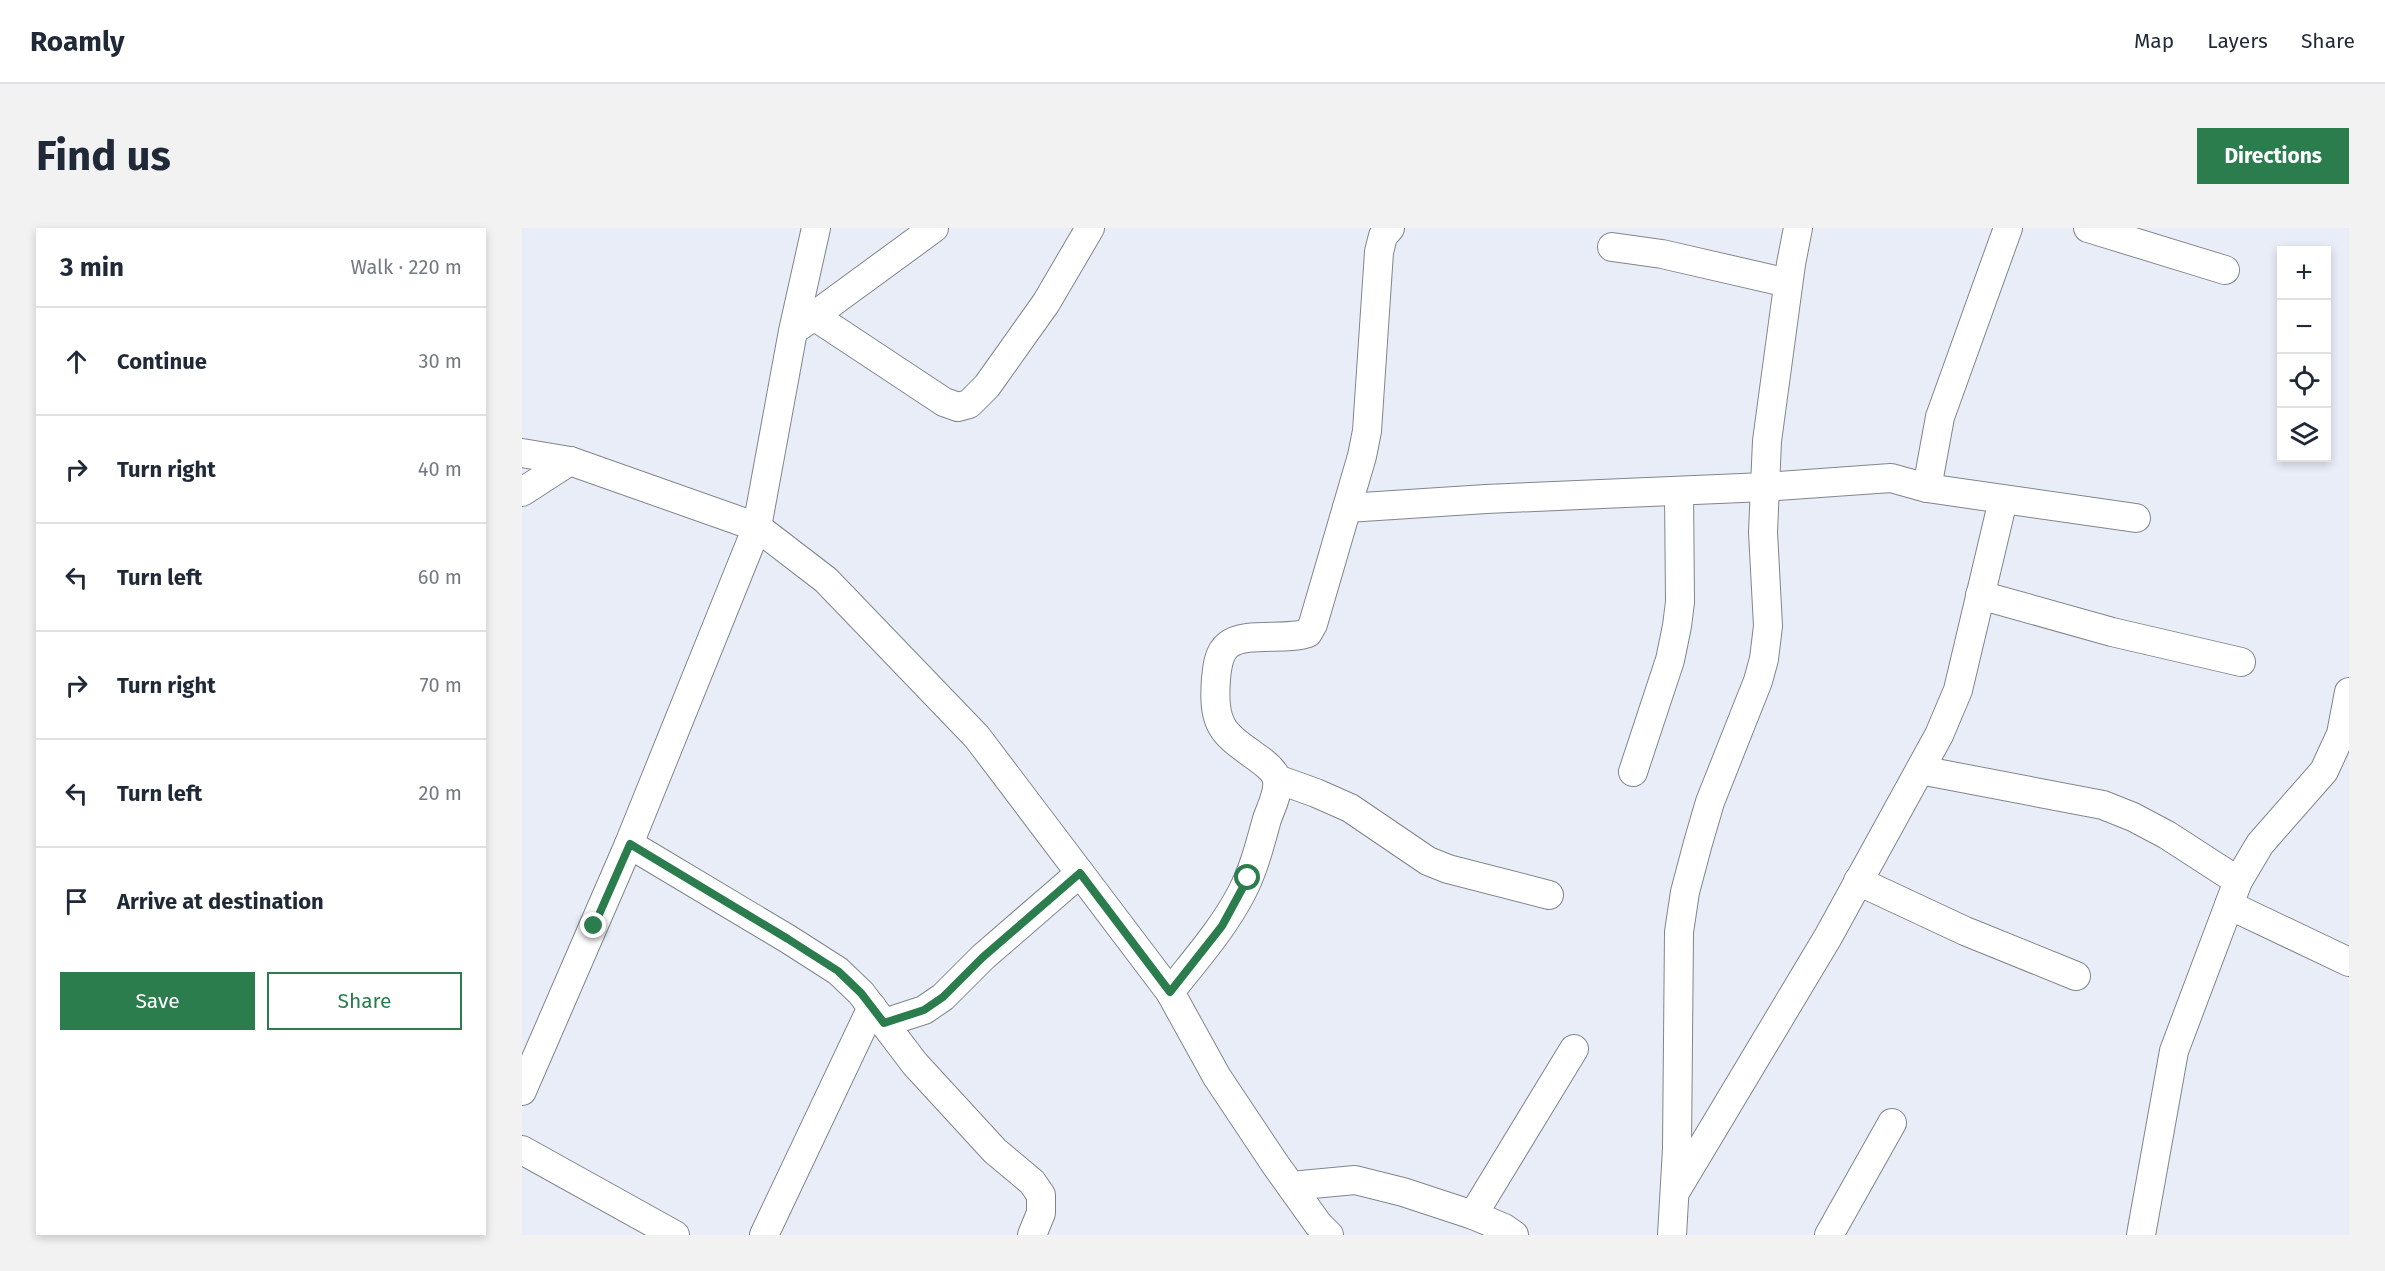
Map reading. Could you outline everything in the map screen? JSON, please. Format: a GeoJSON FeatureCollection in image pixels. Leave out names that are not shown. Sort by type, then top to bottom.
{"type":"FeatureCollection","features":[{"type":"Feature","properties":{"kind":"street"},"geometry":{"type":"LineString","coordinates":[[522,1091],[630,844],[757,527],[804,324],[816,228]]}},
{"type":"Feature","properties":{"kind":"street"},"geometry":{"type":"LineString","coordinates":[[804,324],[934,228]]}},
{"type":"Feature","properties":{"kind":"street"},"geometry":{"type":"LineString","coordinates":[[804,324],[944,402],[958,407],[969,404],[987,386],[1022,340],[1090,228]]}},
{"type":"Feature","properties":{"kind":"street"},"geometry":{"type":"LineString","coordinates":[[1672,1235],[1677,1149],[1679,932],[1684,892],[1710,802],[1758,681],[1764,659],[1768,626],[1763,532],[1767,441],[1788,283],[1798,228]]}},
{"type":"Feature","properties":{"kind":"street"},"geometry":{"type":"LineString","coordinates":[[1927,489],[1940,417],[2008,228]]}},
{"type":"Feature","properties":{"kind":"street"},"geometry":{"type":"LineString","coordinates":[[2088,228],[2225,270]]}},
{"type":"Feature","properties":{"kind":"street"},"geometry":{"type":"LineString","coordinates":[[1378,231],[1367,431],[1318,608],[1308,633],[1298,636],[1243,639],[1228,645],[1220,656],[1215,709],[1218,722],[1228,736],[1268,766],[1277,779],[1350,808],[1428,861],[1448,869],[1549,895]]}},
{"type":"Feature","properties":{"kind":"street"},"geometry":{"type":"LineString","coordinates":[[1612,247],[1662,254],[1788,283]]}},
{"type":"Feature","properties":{"kind":"street"},"geometry":{"type":"LineString","coordinates":[[522,453],[570,461],[757,527],[826,580],[977,737],[1170,992],[1217,1077],[1291,1186],[1318,1224],[1329,1235]]}},
{"type":"Feature","properties":{"kind":"street"},"geometry":{"type":"LineString","coordinates":[[522,492],[570,461]]}},
{"type":"Feature","properties":{"kind":"street"},"geometry":{"type":"LineString","coordinates":[[1347,508],[1486,498],[1765,488],[1892,478],[1927,489],[2136,518]]}},
{"type":"Feature","properties":{"kind":"street"},"geometry":{"type":"LineString","coordinates":[[1634,772],[1670,660],[1677,626],[1680,602],[1679,491]]}},
{"type":"Feature","properties":{"kind":"street"},"geometry":{"type":"LineString","coordinates":[[1674,1194],[1828,937],[1939,735],[1958,690],[2002,500]]}},
{"type":"Feature","properties":{"kind":"street"},"geometry":{"type":"LineString","coordinates":[[1980,596],[2112,632],[2241,662]]}},
{"type":"Feature","properties":{"kind":"street"},"geometry":{"type":"LineString","coordinates":[[2141,1235],[2174,1050],[2233,893],[2260,844],[2324,771],[2342,734],[2349,692]]}},
{"type":"Feature","properties":{"kind":"street"},"geometry":{"type":"LineString","coordinates":[[1920,770],[2103,806],[2133,817],[2167,835],[2233,893],[2349,962]]}},
{"type":"Feature","properties":{"kind":"street"},"geometry":{"type":"LineString","coordinates":[[1170,992],[1222,926],[1242,892],[1257,854],[1276,792],[1277,779]]}},
{"type":"Feature","properties":{"kind":"street"},"geometry":{"type":"LineString","coordinates":[[630,844],[838,971],[861,993],[915,1064],[995,1151],[1032,1182],[1041,1195],[1041,1213],[1032,1235]]}},
{"type":"Feature","properties":{"kind":"street"},"geometry":{"type":"LineString","coordinates":[[878,1015],[924,1010],[943,997],[983,957],[1080,873]]}},
{"type":"Feature","properties":{"kind":"street"},"geometry":{"type":"LineString","coordinates":[[1858,881],[1965,931],[2076,976]]}},
{"type":"Feature","properties":{"kind":"street"},"geometry":{"type":"LineString","coordinates":[[764,1235],[878,1015]]}},
{"type":"Feature","properties":{"kind":"street"},"geometry":{"type":"LineString","coordinates":[[1473,1215],[1574,1049]]}},
{"type":"Feature","properties":{"kind":"street"},"geometry":{"type":"LineString","coordinates":[[1828,1235],[1892,1123]]}},
{"type":"Feature","properties":{"kind":"street"},"geometry":{"type":"LineString","coordinates":[[522,1150],[675,1235]]}},
{"type":"Feature","properties":{"kind":"street"},"geometry":{"type":"LineString","coordinates":[[1291,1186],[1355,1180],[1403,1192],[1473,1215],[1504,1228],[1514,1235]]}},
{"type":"Feature","properties":{"kind":"route"},"geometry":{"type":"LineString","coordinates":[[594,926],[630,844],[838,971],[861,993],[884,1023],[924,1010],[943,997],[983,957],[1080,873],[1170,992],[1222,926],[1248,878]]}}]}
